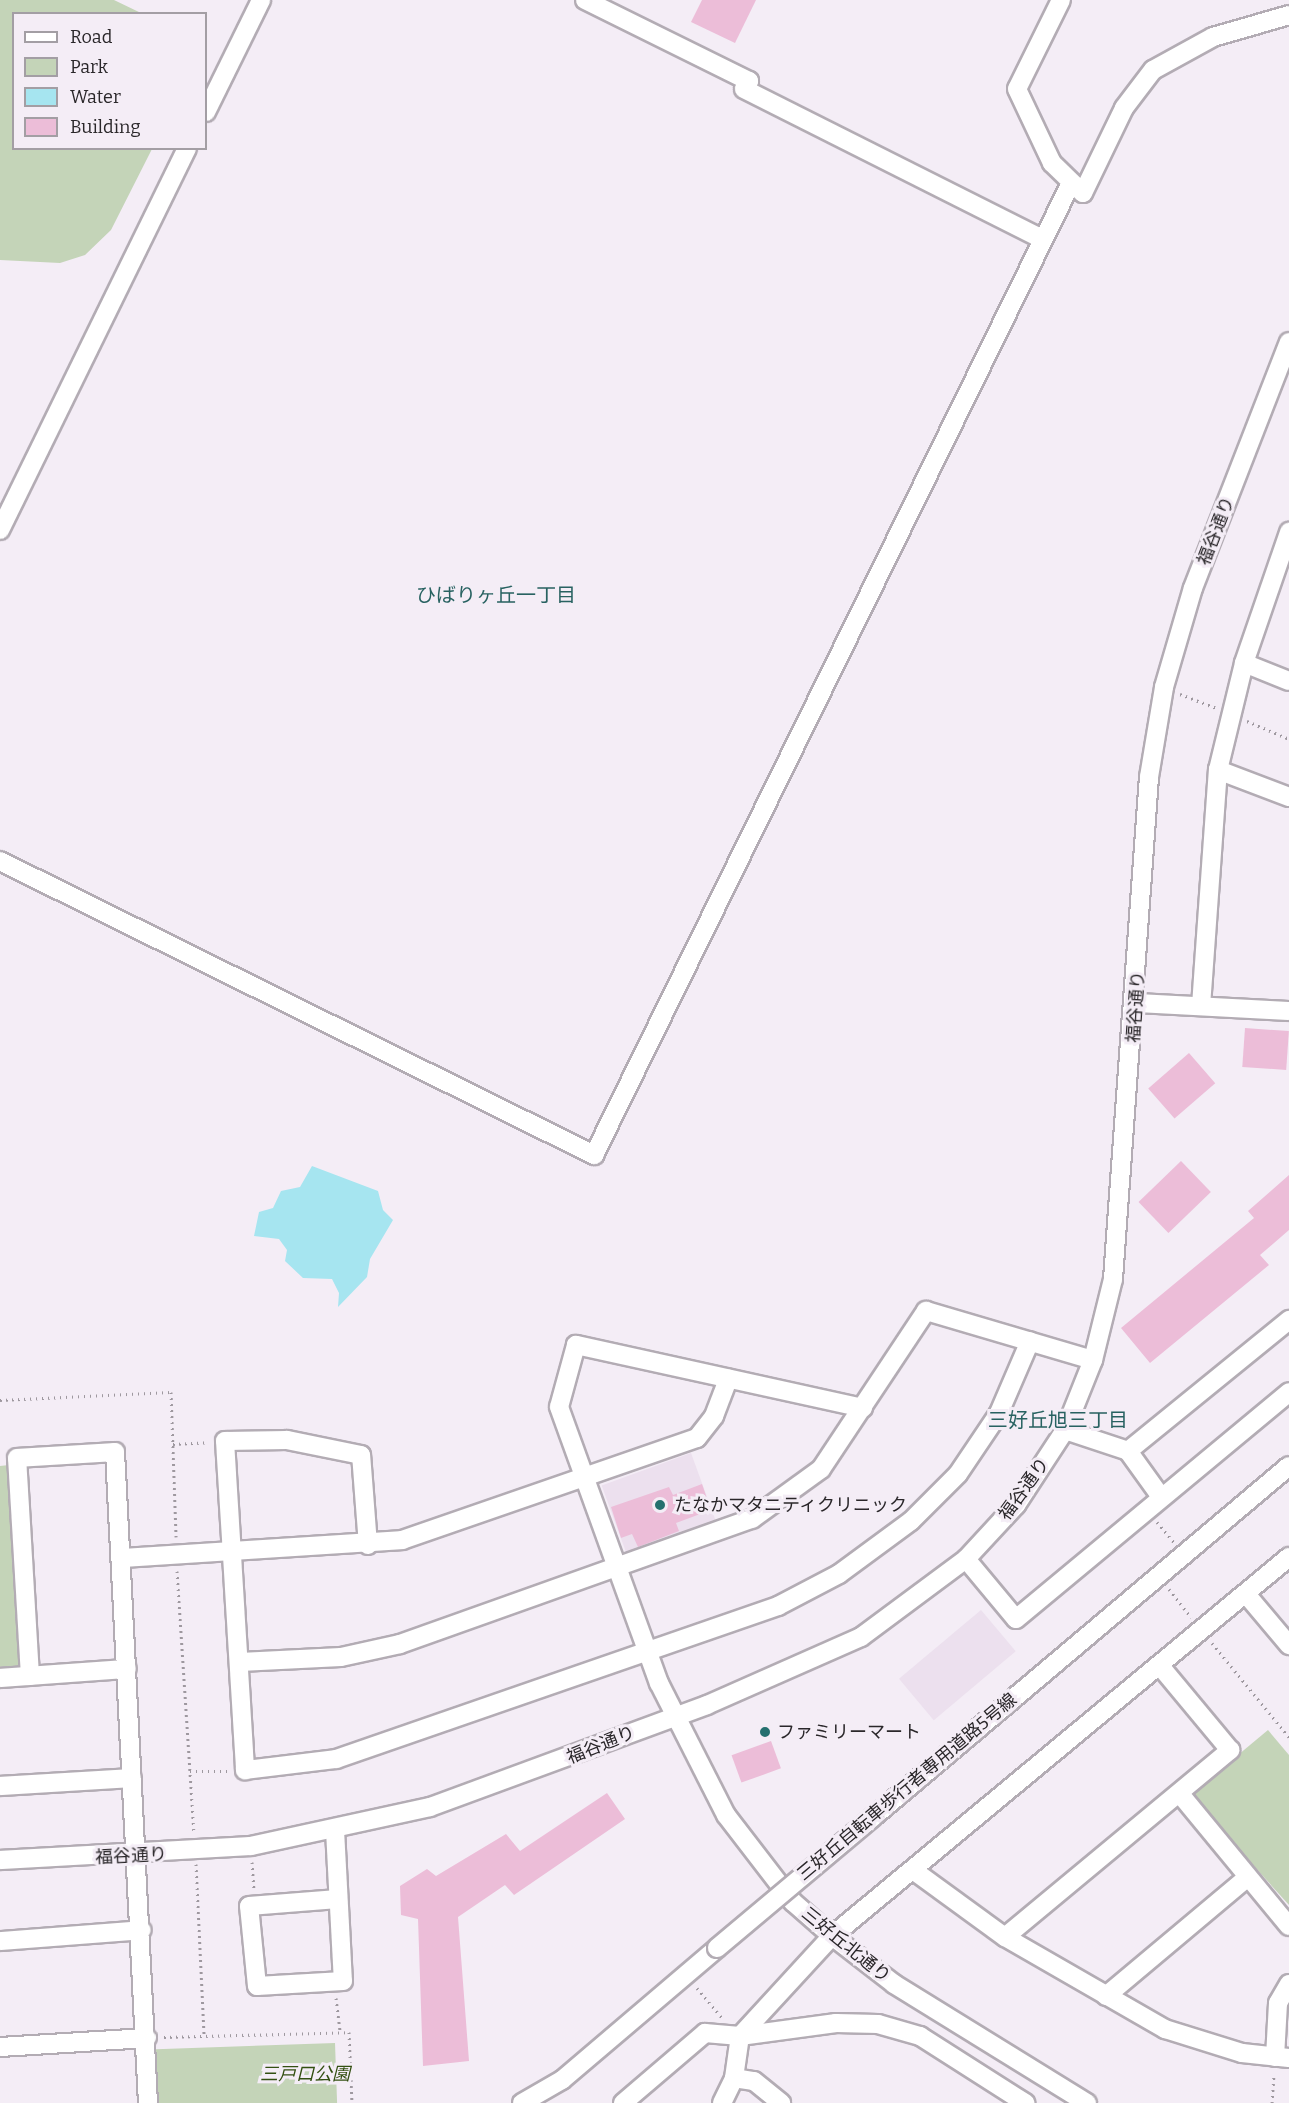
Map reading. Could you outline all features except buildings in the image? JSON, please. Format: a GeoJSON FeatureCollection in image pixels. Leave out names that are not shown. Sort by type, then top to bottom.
{"type":"FeatureCollection","features":[{"type":"Feature","properties":{"kind":"street"},"geometry":{"type":"LineString","coordinates":[[207,110],[261,0]]}},
{"type":"Feature","properties":{"kind":"street"},"geometry":{"type":"LineString","coordinates":[[585,0],[749,81],[744,89],[1042,239]]}},
{"type":"Feature","properties":{"kind":"street"},"geometry":{"type":"LineString","coordinates":[[1061,0],[1017,89],[1052,163],[1070,185],[1083,193],[1124,108],[1154,70],[1213,37],[1289,15]]}},
{"type":"Feature","properties":{"kind":"street"},"geometry":{"type":"LineString","coordinates":[[0,530],[187,150]]}},
{"type":"Feature","properties":{"kind":"street"},"geometry":{"type":"LineString","coordinates":[[0,861],[594,1155],[1070,185]]}},
{"type":"Feature","properties":{"kind":"street","name":"福谷通り"},"geometry":{"type":"LineString","coordinates":[[0,1860],[139,1856],[251,1846],[335,1830],[430,1807],[675,1716],[861,1637],[966,1559],[1016,1505],[1065,1430],[1093,1360],[1113,1279],[1137,1003],[1149,777],[1164,687],[1193,588],[1289,342]]}},
{"type":"Feature","properties":{"kind":"street"},"geometry":{"type":"LineString","coordinates":[[1201,1006],[1218,770],[1244,663],[1289,532]]}},
{"type":"Feature","properties":{"kind":"street"},"geometry":{"type":"LineString","coordinates":[[1244,663],[1289,681]]}},
{"type":"Feature","properties":{"kind":"street"},"geometry":{"type":"LineString","coordinates":[[1218,770],[1289,797]]}},
{"type":"Feature","properties":{"kind":"street"},"geometry":{"type":"LineString","coordinates":[[1137,1003],[1289,1011]]}},
{"type":"Feature","properties":{"kind":"street"},"geometry":{"type":"LineString","coordinates":[[240,1662],[341,1656],[400,1644],[615,1564],[721,1532],[786,1498],[821,1469],[926,1311],[1093,1360]]}},
{"type":"Feature","properties":{"kind":"street"},"geometry":{"type":"LineString","coordinates":[[1128,1451],[1289,1320]]}},
{"type":"Feature","properties":{"kind":"street"},"geometry":{"type":"LineString","coordinates":[[368,1545],[361,1455],[287,1440],[225,1441],[245,1770],[336,1759],[645,1648],[778,1606],[839,1574],[911,1521],[958,1474],[999,1413],[1030,1341]]}},
{"type":"Feature","properties":{"kind":"street","name":"三好丘北通り"},"geometry":{"type":"LineString","coordinates":[[728,1379],[576,1345],[559,1407],[645,1648],[675,1716],[726,1815],[793,1902],[832,1936],[894,1984],[1087,2103]]}},
{"type":"Feature","properties":{"kind":"street"},"geometry":{"type":"LineString","coordinates":[[124,1558],[177,1557],[230,1551],[368,1545],[402,1540],[697,1438],[714,1416],[728,1379],[863,1408]]}},
{"type":"Feature","properties":{"kind":"street"},"geometry":{"type":"LineString","coordinates":[[966,1559],[1016,1619],[1289,1392]]}},
{"type":"Feature","properties":{"kind":"street"},"geometry":{"type":"LineString","coordinates":[[1065,1430],[1128,1451],[1154,1503]]}},
{"type":"Feature","properties":{"kind":"street"},"geometry":{"type":"LineString","coordinates":[[30,1676],[17,1458],[115,1452],[124,1558],[127,1669],[132,1778],[139,1856],[148,2103]]}},
{"type":"Feature","properties":{"kind":"street","name":"三好丘自転車歩行者専用道路5号線"},"geometry":{"type":"LineString","coordinates":[[522,2103],[562,2080],[1289,1467]]}},
{"type":"Feature","properties":{"kind":"street"},"geometry":{"type":"LineString","coordinates":[[722,2103],[735,2078],[740,2036],[832,1936],[1289,1557]]}},
{"type":"Feature","properties":{"kind":"street"},"geometry":{"type":"LineString","coordinates":[[1246,1594],[1289,1644]]}},
{"type":"Feature","properties":{"kind":"street"},"geometry":{"type":"LineString","coordinates":[[1005,1937],[1180,1794],[1230,1750],[1160,1666]]}},
{"type":"Feature","properties":{"kind":"street"},"geometry":{"type":"LineString","coordinates":[[0,1678],[127,1669]]}},
{"type":"Feature","properties":{"kind":"street"},"geometry":{"type":"LineString","coordinates":[[0,1786],[132,1778]]}},
{"type":"Feature","properties":{"kind":"street"},"geometry":{"type":"LineString","coordinates":[[1180,1794],[1289,1926]]}},
{"type":"Feature","properties":{"kind":"street"},"geometry":{"type":"LineString","coordinates":[[335,1830],[343,1981],[257,1986],[249,1906],[255,1902],[338,1899]]}},
{"type":"Feature","properties":{"kind":"street"},"geometry":{"type":"LineString","coordinates":[[914,1870],[1005,1937],[1106,1996],[1207,2045],[1282,2057],[1278,2003],[1289,1984]]}},
{"type":"Feature","properties":{"kind":"street"},"geometry":{"type":"LineString","coordinates":[[1106,1996],[1248,1877]]}},
{"type":"Feature","properties":{"kind":"street"},"geometry":{"type":"LineString","coordinates":[[0,1941],[142,1930]]}},
{"type":"Feature","properties":{"kind":"street"},"geometry":{"type":"LineString","coordinates":[[623,2103],[705,2033],[740,2036],[836,2023],[878,2024],[920,2036],[1025,2103]]}},
{"type":"Feature","properties":{"kind":"street"},"geometry":{"type":"LineString","coordinates":[[0,2048],[147,2038]]}},
{"type":"Feature","properties":{"kind":"street"},"geometry":{"type":"LineString","coordinates":[[735,2078],[754,2081],[781,2103]]}},
{"type":"Feature","properties":{"kind":"path"},"geometry":{"type":"LineString","coordinates":[[1164,687],[1289,739]]}},
{"type":"Feature","properties":{"kind":"path"},"geometry":{"type":"LineString","coordinates":[[0,1400],[171,1392],[177,1557],[196,1852],[204,2034]]}},
{"type":"Feature","properties":{"kind":"path"},"geometry":{"type":"LineString","coordinates":[[173,1444],[225,1441]]}},
{"type":"Feature","properties":{"kind":"path"},"geometry":{"type":"LineString","coordinates":[[1154,1503],[1185,1555]]}},
{"type":"Feature","properties":{"kind":"path"},"geometry":{"type":"LineString","coordinates":[[1159,1576],[1289,1737]]}},
{"type":"Feature","properties":{"kind":"path"},"geometry":{"type":"LineString","coordinates":[[190,1771],[245,1770]]}},
{"type":"Feature","properties":{"kind":"path"},"geometry":{"type":"LineString","coordinates":[[251,1846],[255,1902]]}},
{"type":"Feature","properties":{"kind":"path"},"geometry":{"type":"LineString","coordinates":[[334,1982],[340,2032]]}},
{"type":"Feature","properties":{"kind":"path"},"geometry":{"type":"LineString","coordinates":[[147,2038],[204,2034],[349,2032],[352,2103]]}},
{"type":"Feature","properties":{"kind":"path"},"geometry":{"type":"LineString","coordinates":[[1272,2103],[1282,2057]]}},
{"type":"Feature","properties":{"kind":"shaded area","name":"たなかマタニティクリニック"},"geometry":{"type":"Polygon","coordinates":[[[691,1453],[718,1527],[629,1560],[602,1485],[691,1453]]]}},
{"type":"Feature","properties":{"kind":"shaded area"},"geometry":{"type":"Polygon","coordinates":[[[981,1610],[1016,1651],[934,1720],[899,1679],[981,1610]]]}},
{"type":"Feature","properties":{"kind":"green space"},"geometry":{"type":"Polygon","coordinates":[[[0,0],[114,0],[139,12],[12,12],[12,150],[151,150],[111,230],[85,255],[60,263],[0,260],[0,0]]]}},
{"type":"Feature","properties":{"kind":"green space"},"geometry":{"type":"Polygon","coordinates":[[[9,1465],[21,1666],[0,1667],[0,1466],[9,1465]]]}},
{"type":"Feature","properties":{"kind":"green space"},"geometry":{"type":"Polygon","coordinates":[[[1268,1730],[1289,1755],[1289,1905],[1190,1795],[1268,1730]]]}},
{"type":"Feature","properties":{"kind":"green space","name":"三戸口公園"},"geometry":{"type":"Polygon","coordinates":[[[335,2043],[337,2103],[151,2103],[149,2049],[335,2043]]]}},
{"type":"Feature","properties":{"kind":"water"},"geometry":{"type":"Polygon","coordinates":[[[312,1166],[378,1191],[383,1210],[393,1220],[370,1259],[367,1277],[338,1307],[339,1293],[332,1279],[303,1278],[285,1261],[287,1250],[279,1239],[254,1236],[259,1212],[273,1208],[281,1191],[300,1187],[312,1166]]]}},
{"type":"Feature","properties":{"kind":"place","name":"たなかマタニティクリニック"},"geometry":{"type":"Point","coordinates":[660,1505]}},
{"type":"Feature","properties":{"kind":"place","name":"ファミリーマート"},"geometry":{"type":"Point","coordinates":[765,1732]}},
{"type":"Feature","properties":{"kind":"district","name":"ひばりヶ丘一丁目"},"geometry":{"type":"Point","coordinates":[496,595]}},
{"type":"Feature","properties":{"kind":"district","name":"三好丘旭三丁目"},"geometry":{"type":"Point","coordinates":[1058,1420]}}]}
